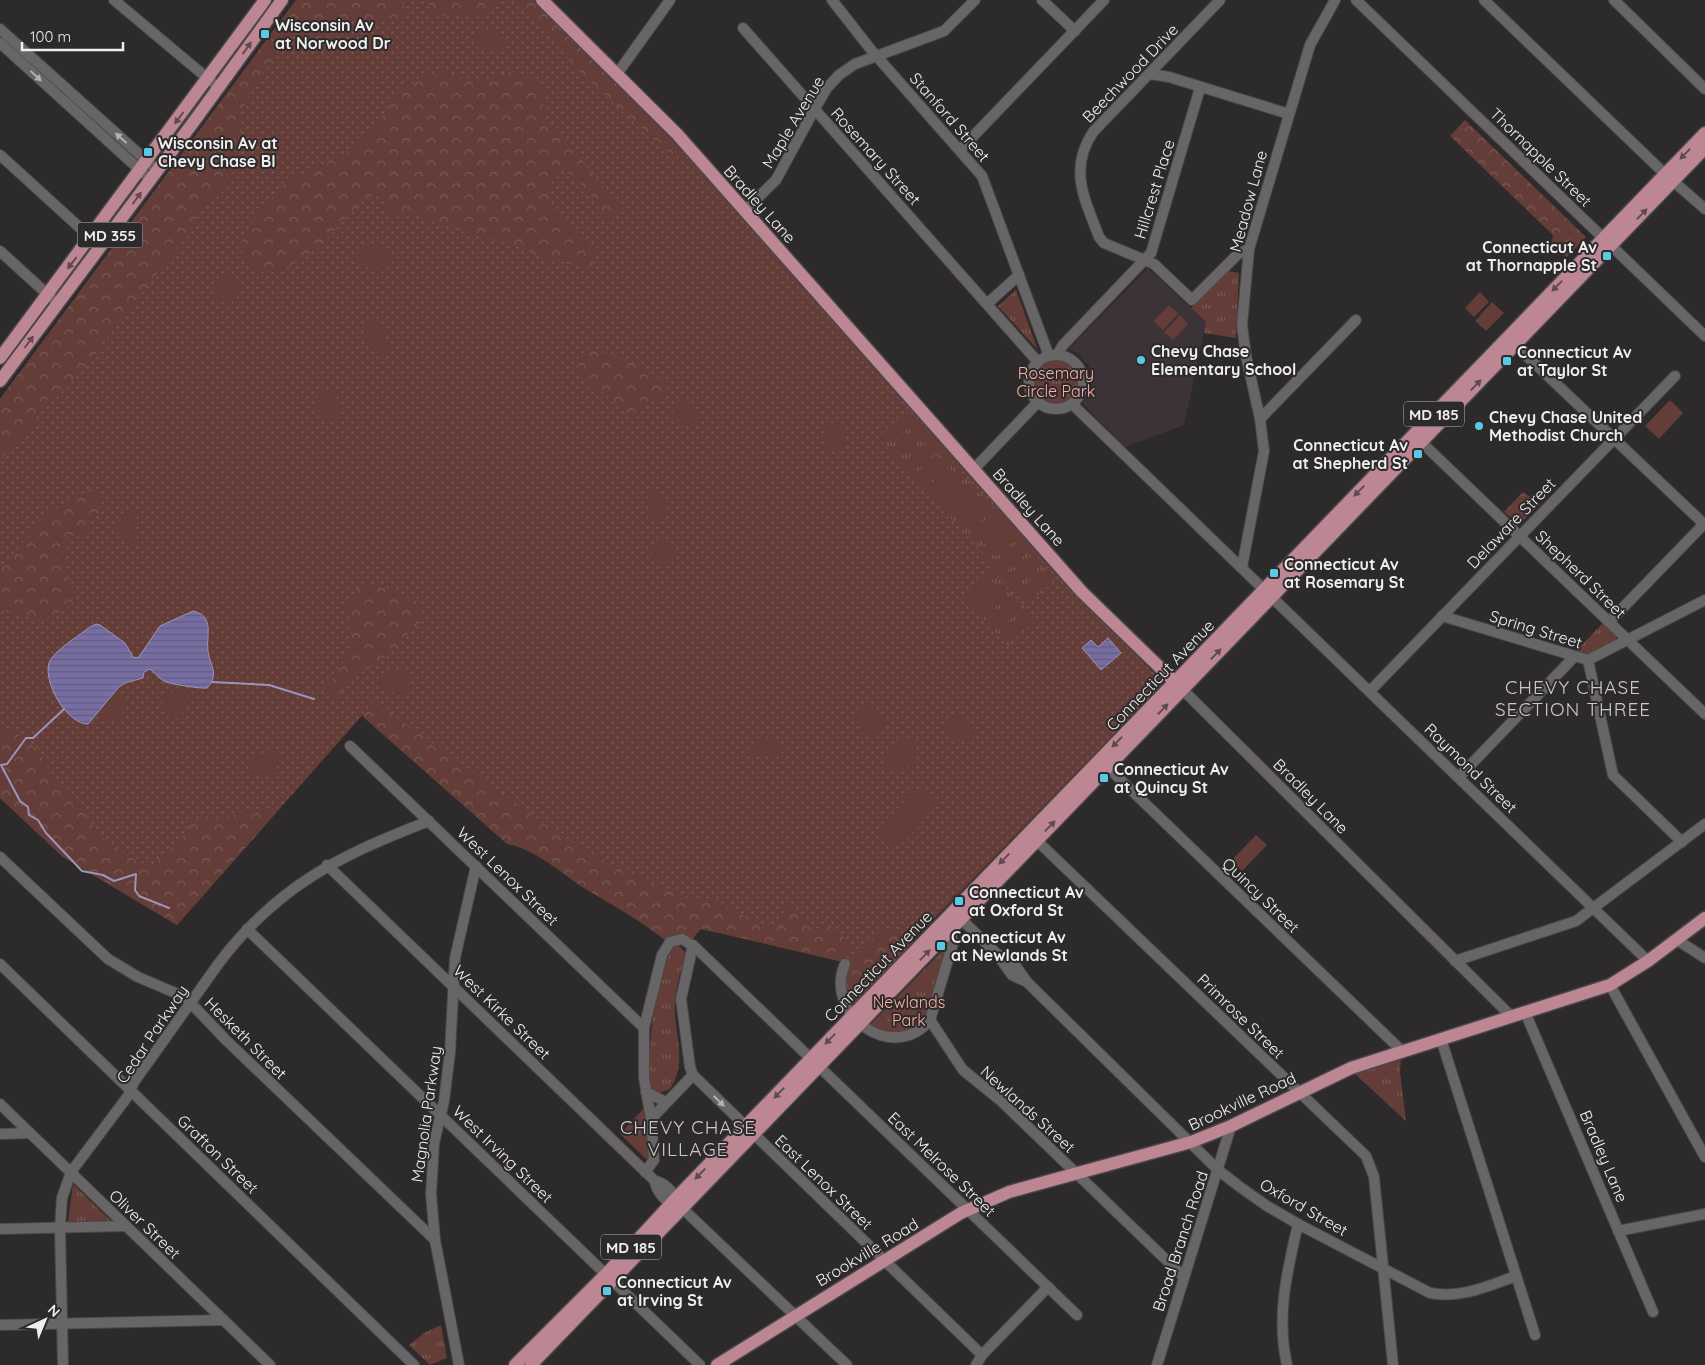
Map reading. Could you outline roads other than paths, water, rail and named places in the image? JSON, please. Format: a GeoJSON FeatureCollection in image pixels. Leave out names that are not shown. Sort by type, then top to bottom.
{"type":"FeatureCollection","features":[{"type":"Feature","properties":{"kind":"main road","name":"MD 355"},"geometry":{"type":"LineString","coordinates":[[0,358],[266,0]]}},
{"type":"Feature","properties":{"kind":"main road","name":"Bradley Lane"},"geometry":{"type":"LineString","coordinates":[[542,0],[677,134],[894,377],[973,470],[1082,592],[1179,686]]}},
{"type":"Feature","properties":{"kind":"main road","name":"MD 355"},"geometry":{"type":"LineString","coordinates":[[0,381],[219,88],[277,2]]}},
{"type":"Feature","properties":{"kind":"main road","name":"Connecticut Avenue"},"geometry":{"type":"LineString","coordinates":[[531,1365],[676,1203],[815,1063],[1669,178],[1705,133]]}},
{"type":"Feature","properties":{"kind":"main road","name":"Connecticut Avenue"},"geometry":{"type":"LineString","coordinates":[[1669,178],[1705,148]]}},
{"type":"Feature","properties":{"kind":"main road","name":"Connecticut Avenue"},"geometry":{"type":"LineString","coordinates":[[857,1019],[950,930],[957,915]]}},
{"type":"Feature","properties":{"kind":"main road","name":"Brookville Road"},"geometry":{"type":"LineString","coordinates":[[717,1365],[794,1315],[968,1210],[1009,1192],[1190,1142],[1231,1126],[1344,1071],[1610,984],[1648,961],[1705,918]]}},
{"type":"Feature","properties":{"kind":"main road","name":"Connecticut Avenue"},"geometry":{"type":"LineString","coordinates":[[515,1365],[609,1277]]}},
{"type":"Feature","properties":{"kind":"street"},"geometry":{"type":"LineString","coordinates":[[114,0],[219,88]]}},
{"type":"Feature","properties":{"kind":"street"},"geometry":{"type":"LineString","coordinates":[[617,74],[670,0]]}},
{"type":"Feature","properties":{"kind":"street","name":"Stanford Street"},"geometry":{"type":"LineString","coordinates":[[832,0],[876,56],[982,176],[1019,275],[1053,355]]}},
{"type":"Feature","properties":{"kind":"street","name":"Maple Avenue"},"geometry":{"type":"LineString","coordinates":[[744,211],[776,180],[827,88],[839,75],[855,64],[944,31],[976,0]]}},
{"type":"Feature","properties":{"kind":"street"},"geometry":{"type":"LineString","coordinates":[[1042,0],[1075,31]]}},
{"type":"Feature","properties":{"kind":"street"},"geometry":{"type":"LineString","coordinates":[[960,150],[1104,0]]}},
{"type":"Feature","properties":{"kind":"street","name":"Beechwood Drive"},"geometry":{"type":"LineString","coordinates":[[1220,0],[1093,132],[1083,151],[1080,171],[1082,189],[1102,241],[1110,247],[1154,264],[1192,300],[1228,265]]}},
{"type":"Feature","properties":{"kind":"street","name":"Meadow Lane"},"geometry":{"type":"LineString","coordinates":[[1242,568],[1264,459],[1264,439],[1246,356],[1242,325],[1249,249],[1310,45],[1335,0]]}},
{"type":"Feature","properties":{"kind":"street","name":"Thornapple Street"},"geometry":{"type":"LineString","coordinates":[[1356,0],[1705,336]]}},
{"type":"Feature","properties":{"kind":"street"},"geometry":{"type":"LineString","coordinates":[[1484,0],[1669,178],[1705,209]]}},
{"type":"Feature","properties":{"kind":"street"},"geometry":{"type":"LineString","coordinates":[[1614,0],[1705,89]]}},
{"type":"Feature","properties":{"kind":"street","name":"Rosemary Street"},"geometry":{"type":"LineString","coordinates":[[743,28],[1038,362]]}},
{"type":"Feature","properties":{"kind":"street"},"geometry":{"type":"LineString","coordinates":[[0,29],[65,95]]}},
{"type":"Feature","properties":{"kind":"street"},"geometry":{"type":"LineString","coordinates":[[0,43],[65,95],[154,175]]}},
{"type":"Feature","properties":{"kind":"street"},"geometry":{"type":"LineString","coordinates":[[1162,61],[1169,76]]}},
{"type":"Feature","properties":{"kind":"street"},"geometry":{"type":"LineString","coordinates":[[1150,74],[1169,76],[1200,88],[1289,114]]}},
{"type":"Feature","properties":{"kind":"street","name":"Hillcrest Place"},"geometry":{"type":"LineString","coordinates":[[1053,355],[1151,253],[1200,88]]}},
{"type":"Feature","properties":{"kind":"street"},"geometry":{"type":"LineString","coordinates":[[0,155],[102,247]]}},
{"type":"Feature","properties":{"kind":"street"},"geometry":{"type":"LineString","coordinates":[[1246,271],[1228,265],[1238,254],[1249,249]]}},
{"type":"Feature","properties":{"kind":"street"},"geometry":{"type":"LineString","coordinates":[[0,251],[58,304]]}},
{"type":"Feature","properties":{"kind":"street"},"geometry":{"type":"LineString","coordinates":[[986,304],[1019,275]]}},
{"type":"Feature","properties":{"kind":"street"},"geometry":{"type":"LineString","coordinates":[[1260,419],[1356,320]]}},
{"type":"Feature","properties":{"kind":"street"},"geometry":{"type":"LineString","coordinates":[[1512,341],[1705,524],[1609,622]]}},
{"type":"Feature","properties":{"kind":"street"},"geometry":{"type":"LineString","coordinates":[[1053,355],[1072,360],[1082,374],[1082,391],[1072,404],[1055,409],[1038,402],[1029,386],[1032,369],[1038,362],[1053,355]]}},
{"type":"Feature","properties":{"kind":"street","name":"Delaware Street"},"geometry":{"type":"LineString","coordinates":[[1370,691],[1675,376]]}},
{"type":"Feature","properties":{"kind":"street"},"geometry":{"type":"LineString","coordinates":[[973,470],[1038,402]]}},
{"type":"Feature","properties":{"kind":"street"},"geometry":{"type":"LineString","coordinates":[[1072,404],[1268,593]]}},
{"type":"Feature","properties":{"kind":"street","name":"Shepherd Street"},"geometry":{"type":"LineString","coordinates":[[1418,438],[1705,714]]}},
{"type":"Feature","properties":{"kind":"street","name":"Raymond Street"},"geometry":{"type":"LineString","coordinates":[[1268,593],[1648,961]]}},
{"type":"Feature","properties":{"kind":"street"},"geometry":{"type":"LineString","coordinates":[[1588,660],[1705,600]]}},
{"type":"Feature","properties":{"kind":"street","name":"Spring Street"},"geometry":{"type":"LineString","coordinates":[[1442,616],[1588,660],[1613,776],[1682,842]]}},
{"type":"Feature","properties":{"kind":"street"},"geometry":{"type":"LineString","coordinates":[[1459,777],[1574,657]]}},
{"type":"Feature","properties":{"kind":"street","name":"Bradley Lane"},"geometry":{"type":"LineString","coordinates":[[1179,686],[1512,1017]]}},
{"type":"Feature","properties":{"kind":"street","name":"West Lenox Street"},"geometry":{"type":"LineString","coordinates":[[350,746],[644,1028]]}},
{"type":"Feature","properties":{"kind":"street","name":"Quincy Street"},"geometry":{"type":"LineString","coordinates":[[1103,764],[1402,1051]]}},
{"type":"Feature","properties":{"kind":"street","name":"Cedar Parkway"},"geometry":{"type":"LineString","coordinates":[[63,1365],[60,1228],[62,1198],[71,1172],[131,1090],[134,1082],[190,1004],[234,944],[248,929],[291,889],[328,865],[369,844],[430,821]]}},
{"type":"Feature","properties":{"kind":"street"},"geometry":{"type":"LineString","coordinates":[[1455,961],[1568,925],[1595,908],[1705,824]]}},
{"type":"Feature","properties":{"kind":"street","name":"Primrose Street"},"geometry":{"type":"LineString","coordinates":[[1033,837],[1361,1149],[1370,1164],[1374,1177],[1393,1365]]}},
{"type":"Feature","properties":{"kind":"street","name":"Hesketh Street"},"geometry":{"type":"LineString","coordinates":[[0,857],[108,959],[138,976],[185,997],[190,1004],[434,1240]]}},
{"type":"Feature","properties":{"kind":"street","name":"West Kirke Street"},"geometry":{"type":"LineString","coordinates":[[328,865],[654,1181],[660,1182],[676,1203],[847,1365]]}},
{"type":"Feature","properties":{"kind":"street","name":"Magnolia Parkway"},"geometry":{"type":"LineString","coordinates":[[459,1365],[434,1240],[431,1185],[434,1143],[441,1115],[450,1052],[457,944],[476,866]]}},
{"type":"Feature","properties":{"kind":"street","name":"Oxford Street"},"geometry":{"type":"LineString","coordinates":[[957,915],[997,954],[1013,962],[1027,982],[1218,1170],[1257,1200],[1298,1224],[1430,1292],[1447,1296],[1464,1294],[1516,1276]]}},
{"type":"Feature","properties":{"kind":"street","name":"West Irving Street"},"geometry":{"type":"LineString","coordinates":[[248,929],[700,1365]]}},
{"type":"Feature","properties":{"kind":"street"},"geometry":{"type":"LineString","coordinates":[[845,964],[840,977],[839,989],[844,1002],[857,1019],[874,1034],[893,1038],[916,1032],[930,1020],[951,948],[950,930]]}},
{"type":"Feature","properties":{"kind":"street"},"geometry":{"type":"LineString","coordinates":[[645,1172],[654,1162],[651,1119],[644,1078],[644,1028],[662,956],[667,946],[682,939],[694,945],[681,999],[690,1068],[693,1075],[749,1130]]}},
{"type":"Feature","properties":{"kind":"street"},"geometry":{"type":"LineString","coordinates":[[1677,940],[1705,958]]}},
{"type":"Feature","properties":{"kind":"street","name":"East Melrose Street"},"geometry":{"type":"LineString","coordinates":[[694,945],[1077,1315]]}},
{"type":"Feature","properties":{"kind":"street","name":"Grafton Street"},"geometry":{"type":"LineString","coordinates":[[0,964],[414,1365]]}},
{"type":"Feature","properties":{"kind":"street"},"geometry":{"type":"LineString","coordinates":[[1610,984],[1705,1157]]}},
{"type":"Feature","properties":{"kind":"street","name":"Bradley Lane"},"geometry":{"type":"LineString","coordinates":[[1525,1012],[1653,1312]]}},
{"type":"Feature","properties":{"kind":"street","name":"Newlands Street"},"geometry":{"type":"LineString","coordinates":[[930,1020],[963,1070],[1000,1100],[1183,1276]]}},
{"type":"Feature","properties":{"kind":"street"},"geometry":{"type":"LineString","coordinates":[[1441,1039],[1535,1335]]}},
{"type":"Feature","properties":{"kind":"street"},"geometry":{"type":"LineString","coordinates":[[651,1119],[693,1075]]}},
{"type":"Feature","properties":{"kind":"street"},"geometry":{"type":"LineString","coordinates":[[646,1092],[666,1102]]}},
{"type":"Feature","properties":{"kind":"street","name":"Oliver Street"},"geometry":{"type":"LineString","coordinates":[[0,1104],[270,1365]]}},
{"type":"Feature","properties":{"kind":"street","name":"Broad Branch Road"},"geometry":{"type":"LineString","coordinates":[[1157,1365],[1231,1126]]}},
{"type":"Feature","properties":{"kind":"street","name":"East Lenox Street"},"geometry":{"type":"LineString","coordinates":[[749,1130],[982,1355]]}},
{"type":"Feature","properties":{"kind":"street"},"geometry":{"type":"LineString","coordinates":[[0,1134],[30,1133]]}},
{"type":"Feature","properties":{"kind":"street"},"geometry":{"type":"LineString","coordinates":[[1618,1231],[1705,1214]]}},
{"type":"Feature","properties":{"kind":"street"},"geometry":{"type":"LineString","coordinates":[[1287,1365],[1282,1337],[1282,1303],[1284,1283],[1298,1224]]}},
{"type":"Feature","properties":{"kind":"street"},"geometry":{"type":"LineString","coordinates":[[0,1229],[126,1226]]}},
{"type":"Feature","properties":{"kind":"street"},"geometry":{"type":"LineString","coordinates":[[976,1365],[982,1355],[1048,1287]]}},
{"type":"Feature","properties":{"kind":"street"},"geometry":{"type":"LineString","coordinates":[[0,1325],[224,1320]]}},
{"type":"Feature","properties":{"kind":"waterway"},"geometry":{"type":"LineString","coordinates":[[212,682],[269,685],[314,699]]}},
{"type":"Feature","properties":{"kind":"waterway"},"geometry":{"type":"LineString","coordinates":[[64,709],[33,738],[26,738],[7,764],[1,765],[20,801],[28,807],[29,815],[38,820],[46,833],[82,871],[103,875],[114,881],[136,874],[135,890],[139,896],[169,908]]}},
{"type":"Feature","properties":{"kind":"place","name":"Wisconsin Av at Norwood Dr"},"geometry":{"type":"Point","coordinates":[265,34]}},
{"type":"Feature","properties":{"kind":"place","name":"Wisconsin Av at Chevy Chase Bl"},"geometry":{"type":"Point","coordinates":[148,152]}},
{"type":"Feature","properties":{"kind":"place","name":"Connecticut Av at Thornapple St"},"geometry":{"type":"Point","coordinates":[1607,256]}},
{"type":"Feature","properties":{"kind":"place","name":"Chevy Chase Elementary School"},"geometry":{"type":"Point","coordinates":[1141,360]}},
{"type":"Feature","properties":{"kind":"place","name":"Connecticut Av at Taylor St"},"geometry":{"type":"Point","coordinates":[1507,361]}},
{"type":"Feature","properties":{"kind":"place","name":"Chevy Chase United Methodist Church"},"geometry":{"type":"Point","coordinates":[1479,426]}},
{"type":"Feature","properties":{"kind":"place","name":"Connecticut Av at Shepherd St"},"geometry":{"type":"Point","coordinates":[1418,454]}},
{"type":"Feature","properties":{"kind":"place","name":"Connecticut Av at Rosemary St"},"geometry":{"type":"Point","coordinates":[1274,573]}},
{"type":"Feature","properties":{"kind":"place","name":"Connecticut Av at Quincy St"},"geometry":{"type":"Point","coordinates":[1104,778]}},
{"type":"Feature","properties":{"kind":"place","name":"Connecticut Av at Oxford St"},"geometry":{"type":"Point","coordinates":[959,901]}},
{"type":"Feature","properties":{"kind":"place","name":"Connecticut Av at Newlands St"},"geometry":{"type":"Point","coordinates":[941,946]}},
{"type":"Feature","properties":{"kind":"place","name":"Connecticut Av at Irving St"},"geometry":{"type":"Point","coordinates":[607,1291]}},
{"type":"Feature","properties":{"kind":"district","name":"CHEVY CHASE SECTION THREE"},"geometry":{"type":"Point","coordinates":[1573,698]}},
{"type":"Feature","properties":{"kind":"district","name":"CHEVY CHASE VILLAGE"},"geometry":{"type":"Point","coordinates":[688,1138]}},
{"type":"Feature","properties":{"kind":"park label","name":"Rosemary Circle Park"},"geometry":{"type":"Point","coordinates":[1056,382]}},
{"type":"Feature","properties":{"kind":"park label","name":"Newlands Park"},"geometry":{"type":"Point","coordinates":[909,1011]}}]}
